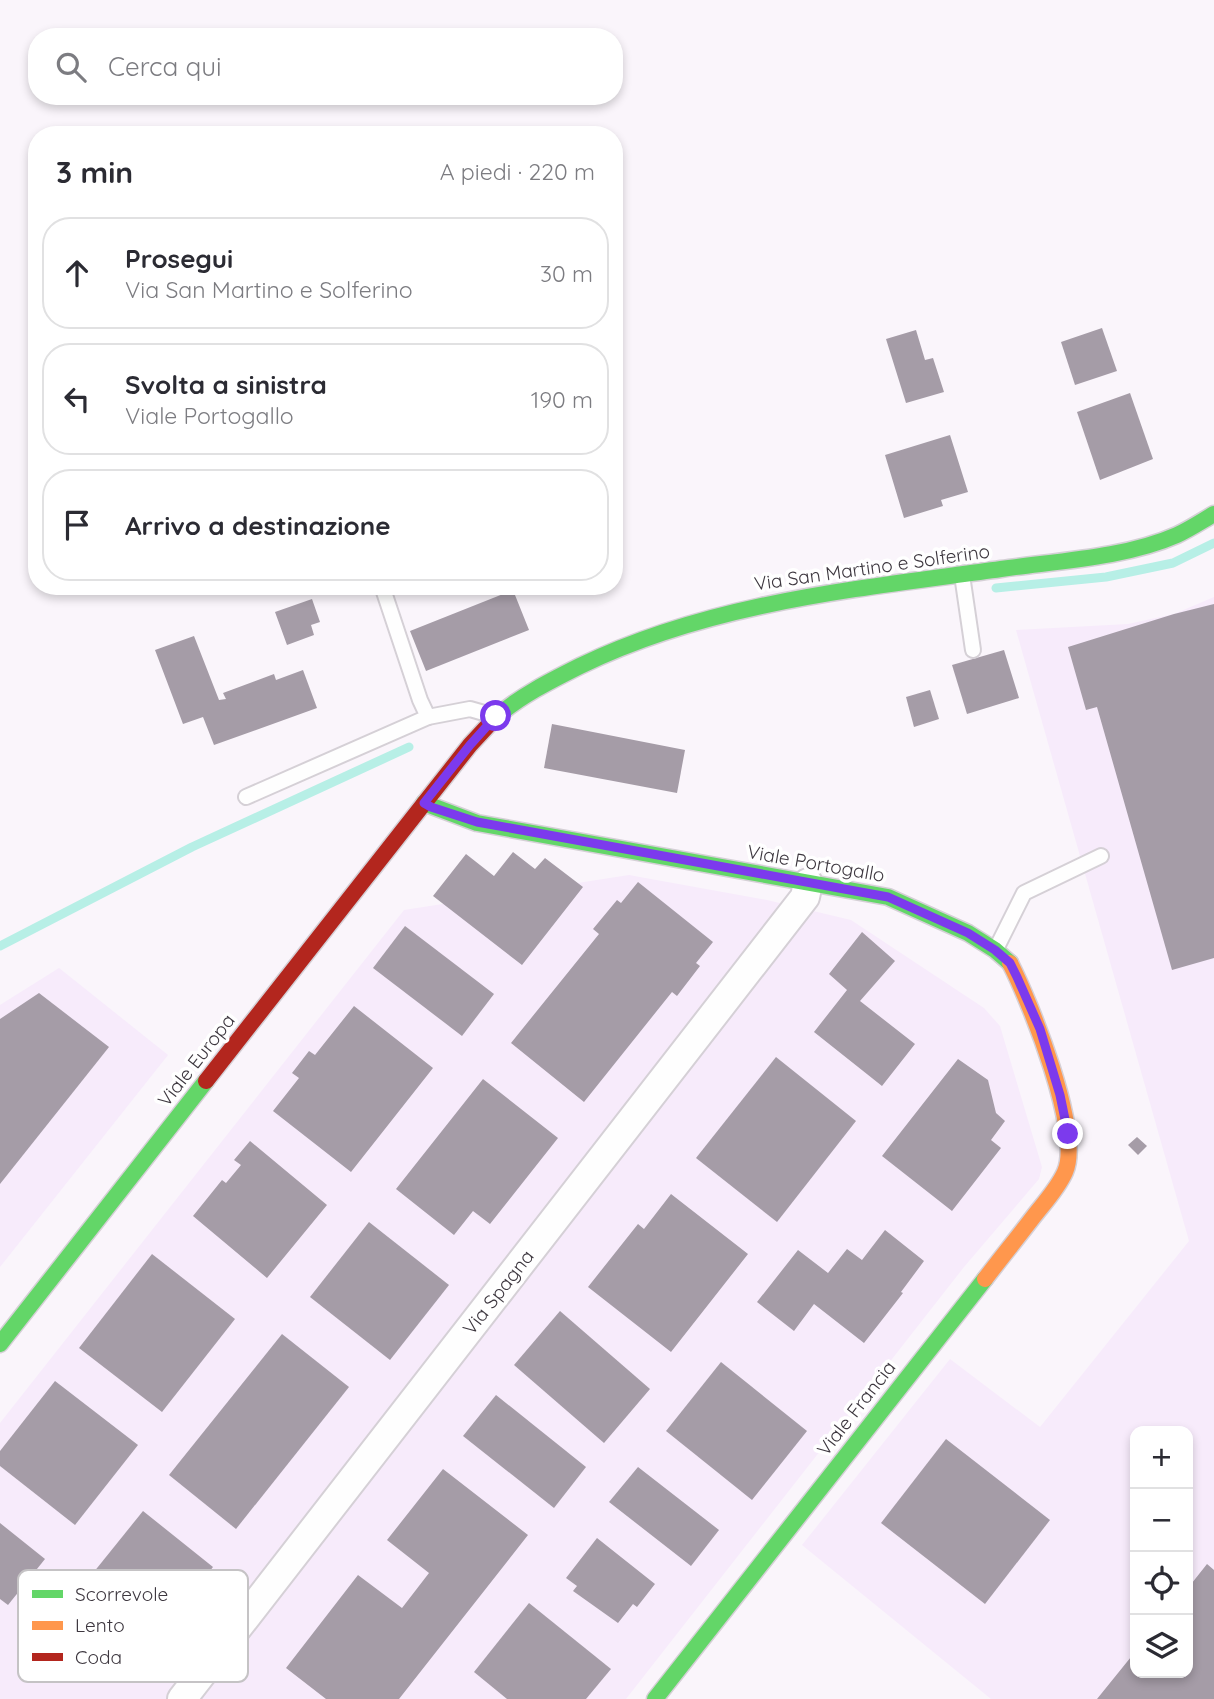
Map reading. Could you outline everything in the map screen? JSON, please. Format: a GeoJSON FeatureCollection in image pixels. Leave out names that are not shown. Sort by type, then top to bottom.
{"type":"FeatureCollection","features":[{"type":"Feature","properties":{"kind":"street","name":"Via San Martino e Solferino"},"geometry":{"type":"LineString","coordinates":[[424,803],[496,716],[537,689],[636,639],[742,608],[811,594],[963,581],[1129,550],[1177,535],[1214,514]]}},
{"type":"Feature","properties":{"kind":"street","name":"Viale Portogallo"},"geometry":{"type":"LineString","coordinates":[[424,803],[477,822],[888,897],[968,933],[1010,963],[1040,1029],[1060,1095],[1068,1134]]}},
{"type":"Feature","properties":{"kind":"street","name":"Viale Europa"},"geometry":{"type":"LineString","coordinates":[[0,1344],[424,803]]}},
{"type":"Feature","properties":{"kind":"street","name":"Via Spagna"},"geometry":{"type":"LineString","coordinates":[[248,1614],[805,897],[808,883]]}},
{"type":"Feature","properties":{"kind":"street","name":"Viale Francia"},"geometry":{"type":"LineString","coordinates":[[654,1699],[1053,1192],[1066,1171],[1070,1152],[1068,1134]]}},
{"type":"Feature","properties":{"kind":"street","name":"Via Spagna"},"geometry":{"type":"LineString","coordinates":[[182,1699],[195,1682]]}},
{"type":"Feature","properties":{"kind":"lane"},"geometry":{"type":"LineString","coordinates":[[963,581],[974,650]]}},
{"type":"Feature","properties":{"kind":"lane"},"geometry":{"type":"LineString","coordinates":[[385,595],[428,717]]}},
{"type":"Feature","properties":{"kind":"lane"},"geometry":{"type":"LineString","coordinates":[[246,797],[428,717],[470,709],[496,716]]}},
{"type":"Feature","properties":{"kind":"lane"},"geometry":{"type":"LineString","coordinates":[[995,950],[1024,893],[1101,856]]}},
{"type":"Feature","properties":{"kind":"shaded area"},"geometry":{"type":"Polygon","coordinates":[[[1214,597],[1214,1699],[991,1699],[802,1545],[950,1359],[1040,1427],[1189,1241],[1016,630],[1128,624],[1174,614],[1214,597]]]}},
{"type":"Feature","properties":{"kind":"shaded area"},"geometry":{"type":"Polygon","coordinates":[[[629,875],[767,900],[851,920],[984,1008],[1000,1026],[1042,1167],[1039,1179],[964,1267],[626,1699],[0,1699],[0,1423],[404,910],[629,875]]]}},
{"type":"Feature","properties":{"kind":"shaded area"},"geometry":{"type":"Polygon","coordinates":[[[59,968],[168,1055],[0,1267],[0,1005],[59,968]]]}},
{"type":"Feature","properties":{"kind":"building"},"geometry":{"type":"Polygon","coordinates":[[[1102,328],[1117,371],[1075,385],[1061,342],[1102,328]]]}},
{"type":"Feature","properties":{"kind":"building"},"geometry":{"type":"Polygon","coordinates":[[[916,330],[925,360],[933,358],[944,392],[906,403],[886,339],[916,330]]]}},
{"type":"Feature","properties":{"kind":"building"},"geometry":{"type":"Polygon","coordinates":[[[1130,393],[1153,459],[1100,480],[1077,412],[1130,393]]]}},
{"type":"Feature","properties":{"kind":"building"},"geometry":{"type":"Polygon","coordinates":[[[950,435],[968,492],[941,500],[943,506],[904,518],[885,455],[950,435]]]}},
{"type":"Feature","properties":{"kind":"building"},"geometry":{"type":"Polygon","coordinates":[[[500,595],[515,595],[529,630],[426,671],[410,631],[500,595]]]}},
{"type":"Feature","properties":{"kind":"building"},"geometry":{"type":"Polygon","coordinates":[[[312,599],[320,622],[311,625],[314,635],[287,645],[275,612],[312,599]]]}},
{"type":"Feature","properties":{"kind":"building"},"geometry":{"type":"Polygon","coordinates":[[[1214,604],[1214,958],[1172,970],[1097,707],[1086,710],[1068,647],[1214,604]]]}},
{"type":"Feature","properties":{"kind":"building"},"geometry":{"type":"Polygon","coordinates":[[[194,636],[219,700],[226,699],[223,693],[274,674],[276,680],[303,670],[317,708],[214,745],[203,717],[183,724],[155,650],[194,636]]]}},
{"type":"Feature","properties":{"kind":"building"},"geometry":{"type":"Polygon","coordinates":[[[1004,650],[1019,698],[967,714],[952,665],[1004,650]]]}},
{"type":"Feature","properties":{"kind":"building"},"geometry":{"type":"Polygon","coordinates":[[[930,690],[939,719],[914,727],[906,697],[930,690]]]}},
{"type":"Feature","properties":{"kind":"building"},"geometry":{"type":"Polygon","coordinates":[[[552,724],[685,750],[677,793],[544,768],[552,724]]]}},
{"type":"Feature","properties":{"kind":"building"},"geometry":{"type":"Polygon","coordinates":[[[513,852],[535,869],[545,858],[583,887],[522,965],[433,896],[466,854],[494,876],[513,852]]]}},
{"type":"Feature","properties":{"kind":"building"},"geometry":{"type":"Polygon","coordinates":[[[638,882],[713,942],[696,963],[700,966],[677,996],[672,992],[584,1102],[511,1043],[599,934],[593,929],[617,900],[621,903],[638,882]]]}},
{"type":"Feature","properties":{"kind":"building"},"geometry":{"type":"Polygon","coordinates":[[[405,926],[494,994],[462,1036],[373,968],[405,926]]]}},
{"type":"Feature","properties":{"kind":"building"},"geometry":{"type":"Polygon","coordinates":[[[862,932],[895,961],[860,1001],[915,1044],[882,1086],[814,1032],[847,990],[829,974],[862,932]]]}},
{"type":"Feature","properties":{"kind":"building"},"geometry":{"type":"Polygon","coordinates":[[[39,993],[109,1047],[0,1184],[0,1019],[39,993]]]}},
{"type":"Feature","properties":{"kind":"building"},"geometry":{"type":"Polygon","coordinates":[[[354,1006],[433,1068],[351,1172],[273,1111],[299,1078],[292,1073],[309,1051],[315,1055],[354,1006]]]}},
{"type":"Feature","properties":{"kind":"building"},"geometry":{"type":"Polygon","coordinates":[[[776,1057],[856,1121],[777,1222],[696,1158],[776,1057]]]}},
{"type":"Feature","properties":{"kind":"building"},"geometry":{"type":"Polygon","coordinates":[[[958,1059],[988,1080],[996,1113],[1005,1121],[991,1140],[1001,1148],[952,1211],[882,1156],[958,1059]]]}},
{"type":"Feature","properties":{"kind":"building"},"geometry":{"type":"Polygon","coordinates":[[[483,1079],[558,1138],[490,1224],[473,1211],[454,1235],[396,1189],[483,1079]]]}},
{"type":"Feature","properties":{"kind":"building"},"geometry":{"type":"Polygon","coordinates":[[[1137,1137],[1147,1146],[1138,1155],[1128,1145],[1137,1137]]]}},
{"type":"Feature","properties":{"kind":"building"},"geometry":{"type":"Polygon","coordinates":[[[250,1141],[327,1205],[267,1278],[193,1216],[222,1180],[226,1183],[241,1165],[234,1160],[250,1141]]]}},
{"type":"Feature","properties":{"kind":"building"},"geometry":{"type":"Polygon","coordinates":[[[671,1194],[748,1254],[671,1352],[588,1287],[638,1224],[644,1229],[671,1194]]]}},
{"type":"Feature","properties":{"kind":"building"},"geometry":{"type":"Polygon","coordinates":[[[369,1222],[449,1285],[390,1360],[310,1297],[369,1222]]]}},
{"type":"Feature","properties":{"kind":"building"},"geometry":{"type":"Polygon","coordinates":[[[885,1230],[924,1261],[864,1343],[814,1304],[794,1331],[757,1302],[798,1250],[828,1273],[847,1249],[862,1260],[885,1230]]]}},
{"type":"Feature","properties":{"kind":"building"},"geometry":{"type":"Polygon","coordinates":[[[152,1254],[235,1319],[162,1412],[79,1348],[152,1254]]]}},
{"type":"Feature","properties":{"kind":"building"},"geometry":{"type":"Polygon","coordinates":[[[560,1311],[650,1389],[604,1443],[514,1365],[560,1311]]]}},
{"type":"Feature","properties":{"kind":"building"},"geometry":{"type":"Polygon","coordinates":[[[282,1334],[349,1387],[236,1529],[169,1475],[282,1334]]]}},
{"type":"Feature","properties":{"kind":"building"},"geometry":{"type":"Polygon","coordinates":[[[721,1362],[807,1431],[752,1500],[666,1431],[721,1362]]]}},
{"type":"Feature","properties":{"kind":"building"},"geometry":{"type":"Polygon","coordinates":[[[55,1381],[138,1445],[75,1525],[0,1466],[0,1451],[55,1381]]]}},
{"type":"Feature","properties":{"kind":"building"},"geometry":{"type":"Polygon","coordinates":[[[496,1395],[586,1467],[554,1508],[463,1436],[496,1395]]]}},
{"type":"Feature","properties":{"kind":"building"},"geometry":{"type":"Polygon","coordinates":[[[946,1439],[1050,1520],[985,1604],[881,1523],[946,1439]]]}},
{"type":"Feature","properties":{"kind":"building"},"geometry":{"type":"Polygon","coordinates":[[[638,1467],[719,1530],[691,1566],[609,1502],[638,1467]]]}},
{"type":"Feature","properties":{"kind":"building"},"geometry":{"type":"Polygon","coordinates":[[[443,1469],[528,1535],[399,1699],[326,1699],[286,1668],[358,1575],[402,1608],[429,1573],[387,1540],[443,1469]]]}},
{"type":"Feature","properties":{"kind":"building"},"geometry":{"type":"Polygon","coordinates":[[[143,1511],[213,1567],[211,1570],[95,1570],[143,1511]]]}},
{"type":"Feature","properties":{"kind":"building"},"geometry":{"type":"Polygon","coordinates":[[[0,1523],[45,1559],[36,1570],[18,1570],[18,1593],[8,1605],[0,1599],[0,1523]]]}},
{"type":"Feature","properties":{"kind":"building"},"geometry":{"type":"Polygon","coordinates":[[[597,1538],[655,1584],[637,1607],[633,1604],[618,1623],[573,1591],[577,1586],[566,1578],[597,1538]]]}},
{"type":"Feature","properties":{"kind":"building"},"geometry":{"type":"Polygon","coordinates":[[[1207,1564],[1214,1570],[1214,1699],[1097,1699],[1130,1658],[1130,1678],[1193,1678],[1193,1582],[1207,1564]]]}},
{"type":"Feature","properties":{"kind":"building"},"geometry":{"type":"Polygon","coordinates":[[[529,1603],[611,1669],[586,1699],[507,1699],[474,1672],[529,1603]]]}},
{"type":"Feature","properties":{"kind":"waterway"},"geometry":{"type":"LineString","coordinates":[[996,588],[1106,577],[1173,563],[1214,543]]}},
{"type":"Feature","properties":{"kind":"waterway"},"geometry":{"type":"LineString","coordinates":[[0,946],[192,847],[409,747]]}},
{"type":"Feature","properties":{"kind":"traffic: fast"},"geometry":{"type":"LineString","coordinates":[[495,718],[525,696],[580,666],[630,644],[733,612],[839,592],[1113,554],[1157,543],[1214,514]]}},
{"type":"Feature","properties":{"kind":"traffic: fast"},"geometry":{"type":"LineString","coordinates":[[424,803],[477,823],[888,897],[968,933],[1010,963]]}},
{"type":"Feature","properties":{"kind":"traffic: fast"},"geometry":{"type":"LineString","coordinates":[[0,1344],[206,1081]]}},
{"type":"Feature","properties":{"kind":"traffic: fast"},"geometry":{"type":"LineString","coordinates":[[655,1699],[985,1279]]}},
{"type":"Feature","properties":{"kind":"traffic: slow"},"geometry":{"type":"LineString","coordinates":[[985,1279],[1059,1184],[1069,1153],[1067,1128],[1052,1068],[1030,1007],[1010,963]]}},
{"type":"Feature","properties":{"kind":"traffic: jam"},"geometry":{"type":"LineString","coordinates":[[206,1081],[470,745],[495,718]]}},
{"type":"Feature","properties":{"kind":"route"},"geometry":{"type":"LineString","coordinates":[[496,716],[424,803],[477,822],[888,897],[968,933],[1010,963],[1017,977],[1040,1029],[1060,1095],[1068,1134]]}}]}
